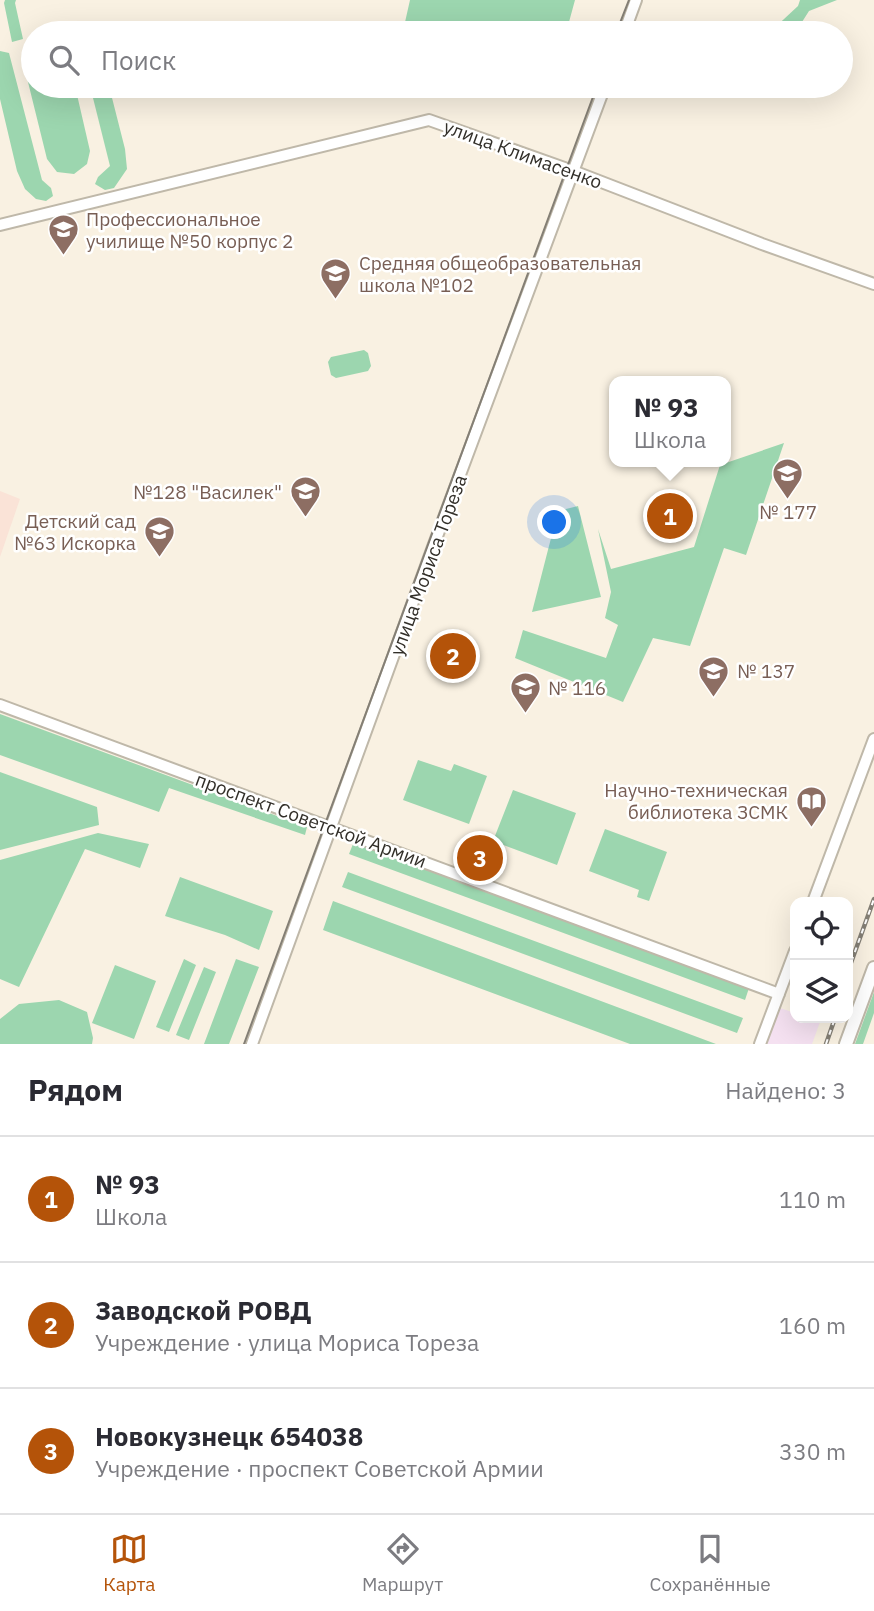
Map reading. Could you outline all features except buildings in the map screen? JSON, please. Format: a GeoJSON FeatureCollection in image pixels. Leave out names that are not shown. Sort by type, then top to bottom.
{"type":"FeatureCollection","features":[{"type":"Feature","properties":{"kind":"main road"},"geometry":{"type":"LineString","coordinates":[[846,1044],[874,968]]}},
{"type":"Feature","properties":{"kind":"street"},"geometry":{"type":"LineString","coordinates":[[628,21],[636,0]]}},
{"type":"Feature","properties":{"kind":"street","name":"улица Мориса Тореза"},"geometry":{"type":"LineString","coordinates":[[252,1044],[600,98]]}},
{"type":"Feature","properties":{"kind":"street","name":"улица Климасенко"},"geometry":{"type":"LineString","coordinates":[[0,225],[429,120],[874,284]]}},
{"type":"Feature","properties":{"kind":"street","name":"проспект Советской Армии"},"geometry":{"type":"LineString","coordinates":[[0,705],[779,994]]}},
{"type":"Feature","properties":{"kind":"street"},"geometry":{"type":"LineString","coordinates":[[815,897],[874,739]]}},
{"type":"Feature","properties":{"kind":"street"},"geometry":{"type":"LineString","coordinates":[[760,1044],[792,960]]}},
{"type":"Feature","properties":{"kind":"shaded area"},"geometry":{"type":"Polygon","coordinates":[[[0,491],[20,499],[0,557],[0,491]]]}},
{"type":"Feature","properties":{"kind":"shaded area"},"geometry":{"type":"Polygon","coordinates":[[[780,1008],[790,1011],[790,1023],[820,1023],[812,1044],[767,1044],[780,1008]]]}},
{"type":"Feature","properties":{"kind":"green space"},"geometry":{"type":"Polygon","coordinates":[[[5,0],[16,0],[21,40],[12,42],[5,0]]]}},
{"type":"Feature","properties":{"kind":"green space"},"geometry":{"type":"Polygon","coordinates":[[[410,0],[575,0],[569,21],[405,21],[410,0]]]}},
{"type":"Feature","properties":{"kind":"green space"},"geometry":{"type":"Polygon","coordinates":[[[800,0],[837,0],[809,11],[803,21],[782,21],[798,6],[800,0]]]}},
{"type":"Feature","properties":{"kind":"green space"},"geometry":{"type":"Polygon","coordinates":[[[0,51],[9,53],[42,180],[51,188],[53,196],[46,201],[36,199],[25,189],[17,171],[0,99],[0,51]]]}},
{"type":"Feature","properties":{"kind":"green space"},"geometry":{"type":"Polygon","coordinates":[[[32,98],[78,98],[90,151],[87,164],[74,174],[57,172],[47,159],[32,98]]]}},
{"type":"Feature","properties":{"kind":"green space"},"geometry":{"type":"Polygon","coordinates":[[[93,98],[112,98],[125,149],[127,169],[114,188],[105,190],[95,184],[98,177],[110,166],[93,98]]]}},
{"type":"Feature","properties":{"kind":"green space"},"geometry":{"type":"Polygon","coordinates":[[[364,350],[368,353],[371,366],[368,371],[336,378],[331,375],[328,362],[331,357],[364,350]]]}},
{"type":"Feature","properties":{"kind":"green space"},"geometry":{"type":"Polygon","coordinates":[[[784,443],[746,555],[724,548],[690,646],[653,638],[623,702],[515,658],[523,630],[606,658],[618,625],[605,618],[611,592],[598,529],[611,569],[694,547],[719,467],[731,467],[731,461],[784,443]]]}},
{"type":"Feature","properties":{"kind":"green space"},"geometry":{"type":"Polygon","coordinates":[[[578,506],[601,597],[532,612],[558,511],[578,506]]]}},
{"type":"Feature","properties":{"kind":"green space"},"geometry":{"type":"Polygon","coordinates":[[[0,714],[307,827],[305,835],[169,788],[159,812],[0,755],[0,714]]]}},
{"type":"Feature","properties":{"kind":"green space"},"geometry":{"type":"Polygon","coordinates":[[[418,760],[451,771],[454,764],[487,776],[469,824],[403,800],[418,760]]]}},
{"type":"Feature","properties":{"kind":"green space"},"geometry":{"type":"Polygon","coordinates":[[[0,772],[97,807],[99,825],[0,850],[0,772]]]}},
{"type":"Feature","properties":{"kind":"green space"},"geometry":{"type":"Polygon","coordinates":[[[513,790],[576,813],[557,865],[493,841],[513,790]]]}},
{"type":"Feature","properties":{"kind":"green space"},"geometry":{"type":"Polygon","coordinates":[[[605,829],[667,852],[649,901],[637,897],[639,890],[589,871],[605,829]]]}},
{"type":"Feature","properties":{"kind":"green space"},"geometry":{"type":"Polygon","coordinates":[[[98,833],[149,844],[140,868],[85,849],[19,987],[0,979],[0,860],[98,833]]]}},
{"type":"Feature","properties":{"kind":"green space"},"geometry":{"type":"Polygon","coordinates":[[[355,839],[750,985],[745,1000],[349,854],[355,839]]]}},
{"type":"Feature","properties":{"kind":"green space"},"geometry":{"type":"Polygon","coordinates":[[[348,872],[743,1018],[737,1033],[342,887],[348,872]]]}},
{"type":"Feature","properties":{"kind":"green space"},"geometry":{"type":"Polygon","coordinates":[[[180,877],[273,911],[259,950],[225,935],[165,916],[180,877]]]}},
{"type":"Feature","properties":{"kind":"green space"},"geometry":{"type":"Polygon","coordinates":[[[333,901],[716,1044],[630,1044],[323,930],[333,901]]]}},
{"type":"Feature","properties":{"kind":"green space"},"geometry":{"type":"Polygon","coordinates":[[[184,959],[196,965],[169,1032],[156,1027],[184,959]]]}},
{"type":"Feature","properties":{"kind":"green space"},"geometry":{"type":"Polygon","coordinates":[[[236,959],[259,967],[229,1044],[204,1044],[236,959]]]}},
{"type":"Feature","properties":{"kind":"green space"},"geometry":{"type":"Polygon","coordinates":[[[115,965],[156,981],[134,1039],[92,1023],[115,965]]]}},
{"type":"Feature","properties":{"kind":"green space"},"geometry":{"type":"Polygon","coordinates":[[[204,967],[216,972],[189,1040],[176,1035],[204,967]]]}},
{"type":"Feature","properties":{"kind":"green space"},"geometry":{"type":"Polygon","coordinates":[[[874,992],[874,1013],[863,1044],[855,1044],[874,992]]]}},
{"type":"Feature","properties":{"kind":"green space"},"geometry":{"type":"Polygon","coordinates":[[[59,1000],[87,1012],[92,1044],[0,1044],[0,1019],[19,1004],[59,1000]]]}},
{"type":"Feature","properties":{"kind":"tram line"},"geometry":{"type":"LineString","coordinates":[[621,21],[629,0]]}},
{"type":"Feature","properties":{"kind":"tram line"},"geometry":{"type":"LineString","coordinates":[[244,1044],[593,98]]}},
{"type":"Feature","properties":{"kind":"railway"},"geometry":{"type":"LineString","coordinates":[[852,960],[874,899]]}},
{"type":"Feature","properties":{"kind":"railway"},"geometry":{"type":"LineString","coordinates":[[826,1044],[833,1023]]}},
{"type":"Feature","properties":{"kind":"place","name":"Профессиональное училище №50 корпус 2"},"geometry":{"type":"Point","coordinates":[63,257]}},
{"type":"Feature","properties":{"kind":"place","name":"Средняя общеобразовательная школа №102"},"geometry":{"type":"Point","coordinates":[336,301]}},
{"type":"Feature","properties":{"kind":"place","name":"№ 177"},"geometry":{"type":"Point","coordinates":[788,500]}},
{"type":"Feature","properties":{"kind":"place","name":"№ 93"},"geometry":{"type":"Point","coordinates":[670,516]}},
{"type":"Feature","properties":{"kind":"place","name":"№128 \"Василек\""},"geometry":{"type":"Point","coordinates":[305,519]}},
{"type":"Feature","properties":{"kind":"place","name":"Детский сад №63 Искорка"},"geometry":{"type":"Point","coordinates":[159,559]}},
{"type":"Feature","properties":{"kind":"place","name":"Заводской РОВД"},"geometry":{"type":"Point","coordinates":[453,656]}},
{"type":"Feature","properties":{"kind":"place","name":"№ 137"},"geometry":{"type":"Point","coordinates":[714,698]}},
{"type":"Feature","properties":{"kind":"place","name":"№ 116"},"geometry":{"type":"Point","coordinates":[525,715]}},
{"type":"Feature","properties":{"kind":"place","name":"Научно-техническая библиотека ЗСМК"},"geometry":{"type":"Point","coordinates":[811,828]}},
{"type":"Feature","properties":{"kind":"place","name":"Новокузнецк 654038"},"geometry":{"type":"Point","coordinates":[480,858]}}]}
